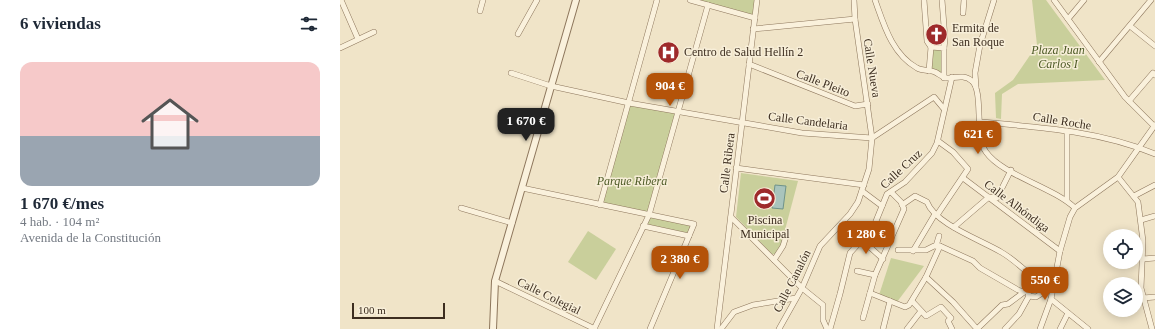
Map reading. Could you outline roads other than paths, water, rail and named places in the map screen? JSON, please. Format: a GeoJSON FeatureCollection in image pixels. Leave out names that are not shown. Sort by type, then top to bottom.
{"type":"FeatureCollection","features":[{"type":"Feature","properties":{"kind":"street"},"geometry":{"type":"LineString","coordinates":[[341,0],[342,8],[358,39]]}},
{"type":"Feature","properties":{"kind":"street"},"geometry":{"type":"LineString","coordinates":[[480,11],[483,0]]}},
{"type":"Feature","properties":{"kind":"street"},"geometry":{"type":"LineString","coordinates":[[518,34],[537,0]]}},
{"type":"Feature","properties":{"kind":"street"},"geometry":{"type":"LineString","coordinates":[[493,329],[495,281],[576,0]]}},
{"type":"Feature","properties":{"kind":"street"},"geometry":{"type":"LineString","coordinates":[[600,205],[657,0]]}},
{"type":"Feature","properties":{"kind":"street"},"geometry":{"type":"LineString","coordinates":[[690,0],[755,18]]}},
{"type":"Feature","properties":{"kind":"street","name":"Calle Ribera"},"geometry":{"type":"LineString","coordinates":[[717,329],[757,0]]}},
{"type":"Feature","properties":{"kind":"street","name":"Calle Nueva"},"geometry":{"type":"LineString","coordinates":[[854,0],[855,19],[872,138]]}},
{"type":"Feature","properties":{"kind":"street"},"geometry":{"type":"LineString","coordinates":[[875,0],[890,39],[902,55],[918,68],[944,78],[961,76],[972,81],[976,88]]}},
{"type":"Feature","properties":{"kind":"street"},"geometry":{"type":"LineString","coordinates":[[924,0],[927,41],[931,47],[929,71]]}},
{"type":"Feature","properties":{"kind":"street"},"geometry":{"type":"LineString","coordinates":[[942,0],[945,39],[944,78]]}},
{"type":"Feature","properties":{"kind":"street"},"geometry":{"type":"LineString","coordinates":[[963,13],[964,0]]}},
{"type":"Feature","properties":{"kind":"street"},"geometry":{"type":"LineString","coordinates":[[994,0],[980,45],[975,73],[980,135],[985,151],[1011,170],[1067,200],[1075,208]]}},
{"type":"Feature","properties":{"kind":"street"},"geometry":{"type":"LineString","coordinates":[[1040,329],[1051,299],[1060,251],[1070,217],[1075,208],[1118,177],[1155,125],[1129,101],[1054,0]]}},
{"type":"Feature","properties":{"kind":"street"},"geometry":{"type":"LineString","coordinates":[[1068,19],[1084,0]]}},
{"type":"Feature","properties":{"kind":"street"},"geometry":{"type":"LineString","coordinates":[[1099,62],[1151,0]]}},
{"type":"Feature","properties":{"kind":"street"},"geometry":{"type":"LineString","coordinates":[[594,329],[648,215],[708,5]]}},
{"type":"Feature","properties":{"kind":"street"},"geometry":{"type":"LineString","coordinates":[[753,29],[855,19]]}},
{"type":"Feature","properties":{"kind":"street"},"geometry":{"type":"LineString","coordinates":[[1130,26],[1155,46]]}},
{"type":"Feature","properties":{"kind":"street"},"geometry":{"type":"LineString","coordinates":[[340,48],[374,32]]}},
{"type":"Feature","properties":{"kind":"street"},"geometry":{"type":"LineString","coordinates":[[931,47],[944,48]]}},
{"type":"Feature","properties":{"kind":"street","name":"Calle Pleito"},"geometry":{"type":"LineString","coordinates":[[749,64],[856,106],[868,104]]}},
{"type":"Feature","properties":{"kind":"street","name":"Calle Candelaria"},"geometry":{"type":"LineString","coordinates":[[511,73],[551,86],[677,112],[802,133],[872,138]]}},
{"type":"Feature","properties":{"kind":"street"},"geometry":{"type":"LineString","coordinates":[[1129,101],[1154,74]]}},
{"type":"Feature","properties":{"kind":"street","name":"Calle Cruz"},"geometry":{"type":"LineString","coordinates":[[828,329],[840,294],[850,253],[874,226],[887,194],[905,182],[932,153],[938,142],[952,77]]}},
{"type":"Feature","properties":{"kind":"street"},"geometry":{"type":"LineString","coordinates":[[872,138],[934,97],[944,109]]}},
{"type":"Feature","properties":{"kind":"street","name":"Calle Roche"},"geometry":{"type":"LineString","coordinates":[[980,122],[1067,131],[1139,148],[1155,154]]}},
{"type":"Feature","properties":{"kind":"street"},"geometry":{"type":"LineString","coordinates":[[1067,131],[1067,200]]}},
{"type":"Feature","properties":{"kind":"street","name":"Calle Canalón"},"geometry":{"type":"LineString","coordinates":[[779,329],[802,288],[820,246],[850,214],[858,202],[869,169],[872,138]]}},
{"type":"Feature","properties":{"kind":"street"},"geometry":{"type":"LineString","coordinates":[[913,251],[936,214],[968,169],[953,152],[938,142]]}},
{"type":"Feature","properties":{"kind":"street"},"geometry":{"type":"LineString","coordinates":[[736,168],[864,185]]}},
{"type":"Feature","properties":{"kind":"street"},"geometry":{"type":"LineString","coordinates":[[954,227],[989,197],[997,198],[1011,170]]}},
{"type":"Feature","properties":{"kind":"street"},"geometry":{"type":"LineString","coordinates":[[1118,177],[1138,202],[1141,229]]}},
{"type":"Feature","properties":{"kind":"street","name":"Calle Alhóndiga"},"geometry":{"type":"LineString","coordinates":[[963,178],[1060,251]]}},
{"type":"Feature","properties":{"kind":"street"},"geometry":{"type":"LineString","coordinates":[[1134,196],[1155,185]]}},
{"type":"Feature","properties":{"kind":"street"},"geometry":{"type":"LineString","coordinates":[[522,188],[694,224],[650,329]]}},
{"type":"Feature","properties":{"kind":"street"},"geometry":{"type":"LineString","coordinates":[[862,191],[882,206]]}},
{"type":"Feature","properties":{"kind":"street"},"geometry":{"type":"LineString","coordinates":[[863,318],[875,275],[904,209],[891,192]]}},
{"type":"Feature","properties":{"kind":"street"},"geometry":{"type":"LineString","coordinates":[[902,205],[915,196],[927,202],[929,208],[954,227],[1002,252],[1026,270],[1025,291],[1008,304],[1002,305],[977,329],[953,302],[926,277]]}},
{"type":"Feature","properties":{"kind":"street"},"geometry":{"type":"LineString","coordinates":[[461,208],[512,223]]}},
{"type":"Feature","properties":{"kind":"street"},"geometry":{"type":"LineString","coordinates":[[1141,220],[1155,216]]}},
{"type":"Feature","properties":{"kind":"street"},"geometry":{"type":"LineString","coordinates":[[731,217],[802,288],[823,305],[823,320],[828,329]]}},
{"type":"Feature","properties":{"kind":"street"},"geometry":{"type":"LineString","coordinates":[[643,226],[689,236]]}},
{"type":"Feature","properties":{"kind":"street"},"geometry":{"type":"LineString","coordinates":[[774,260],[781,249],[786,233]]}},
{"type":"Feature","properties":{"kind":"street"},"geometry":{"type":"LineString","coordinates":[[870,293],[905,307],[912,301],[926,277],[938,246],[939,236]]}},
{"type":"Feature","properties":{"kind":"street"},"geometry":{"type":"LineString","coordinates":[[861,239],[883,259]]}},
{"type":"Feature","properties":{"kind":"street"},"geometry":{"type":"LineString","coordinates":[[898,250],[926,250],[938,246],[973,261],[980,268],[1025,291],[1029,296],[1036,297],[1044,292],[1044,288],[1053,283]]}},
{"type":"Feature","properties":{"kind":"street"},"geometry":{"type":"LineString","coordinates":[[1143,259],[1155,258]]}},
{"type":"Feature","properties":{"kind":"street"},"geometry":{"type":"LineString","coordinates":[[857,271],[875,275]]}},
{"type":"Feature","properties":{"kind":"street","name":"Calle Colegial"},"geometry":{"type":"LineString","coordinates":[[495,281],[594,329]]}},
{"type":"Feature","properties":{"kind":"street"},"geometry":{"type":"LineString","coordinates":[[1005,329],[1019,314],[1029,296]]}},
{"type":"Feature","properties":{"kind":"street"},"geometry":{"type":"LineString","coordinates":[[1152,329],[1143,298],[1155,297]]}},
{"type":"Feature","properties":{"kind":"street"},"geometry":{"type":"LineString","coordinates":[[722,329],[734,312],[753,305],[796,298]]}},
{"type":"Feature","properties":{"kind":"street"},"geometry":{"type":"LineString","coordinates":[[1051,299],[1088,329]]}},
{"type":"Feature","properties":{"kind":"street"},"geometry":{"type":"LineString","coordinates":[[883,329],[890,301]]}},
{"type":"Feature","properties":{"kind":"street"},"geometry":{"type":"LineString","coordinates":[[912,301],[926,316],[941,307],[952,318],[948,321],[952,329]]}},
{"type":"Feature","properties":{"kind":"street"},"geometry":{"type":"LineString","coordinates":[[907,329],[920,310]]}},
{"type":"Feature","properties":{"kind":"street"},"geometry":{"type":"LineString","coordinates":[[1060,329],[1068,313]]}},
{"type":"Feature","properties":{"kind":"water"},"geometry":{"type":"Polygon","coordinates":[[[775,185],[786,186],[783,209],[772,208],[775,185]]]}},
{"type":"Feature","properties":{"kind":"place","name":"Ermita de San Roque"},"geometry":{"type":"Point","coordinates":[936,35]}},
{"type":"Feature","properties":{"kind":"place","name":"Centro de Salud Hellín 2"},"geometry":{"type":"Point","coordinates":[669,52]}},
{"type":"Feature","properties":{"kind":"place","name":"Piscina Municipal"},"geometry":{"type":"Point","coordinates":[765,199]}},
{"type":"Feature","properties":{"kind":"park label","name":"Plaza Juan Carlos I"},"geometry":{"type":"Point","coordinates":[1058,57]}},
{"type":"Feature","properties":{"kind":"park label","name":"Parque Ribera"},"geometry":{"type":"Point","coordinates":[632,181]}}]}
